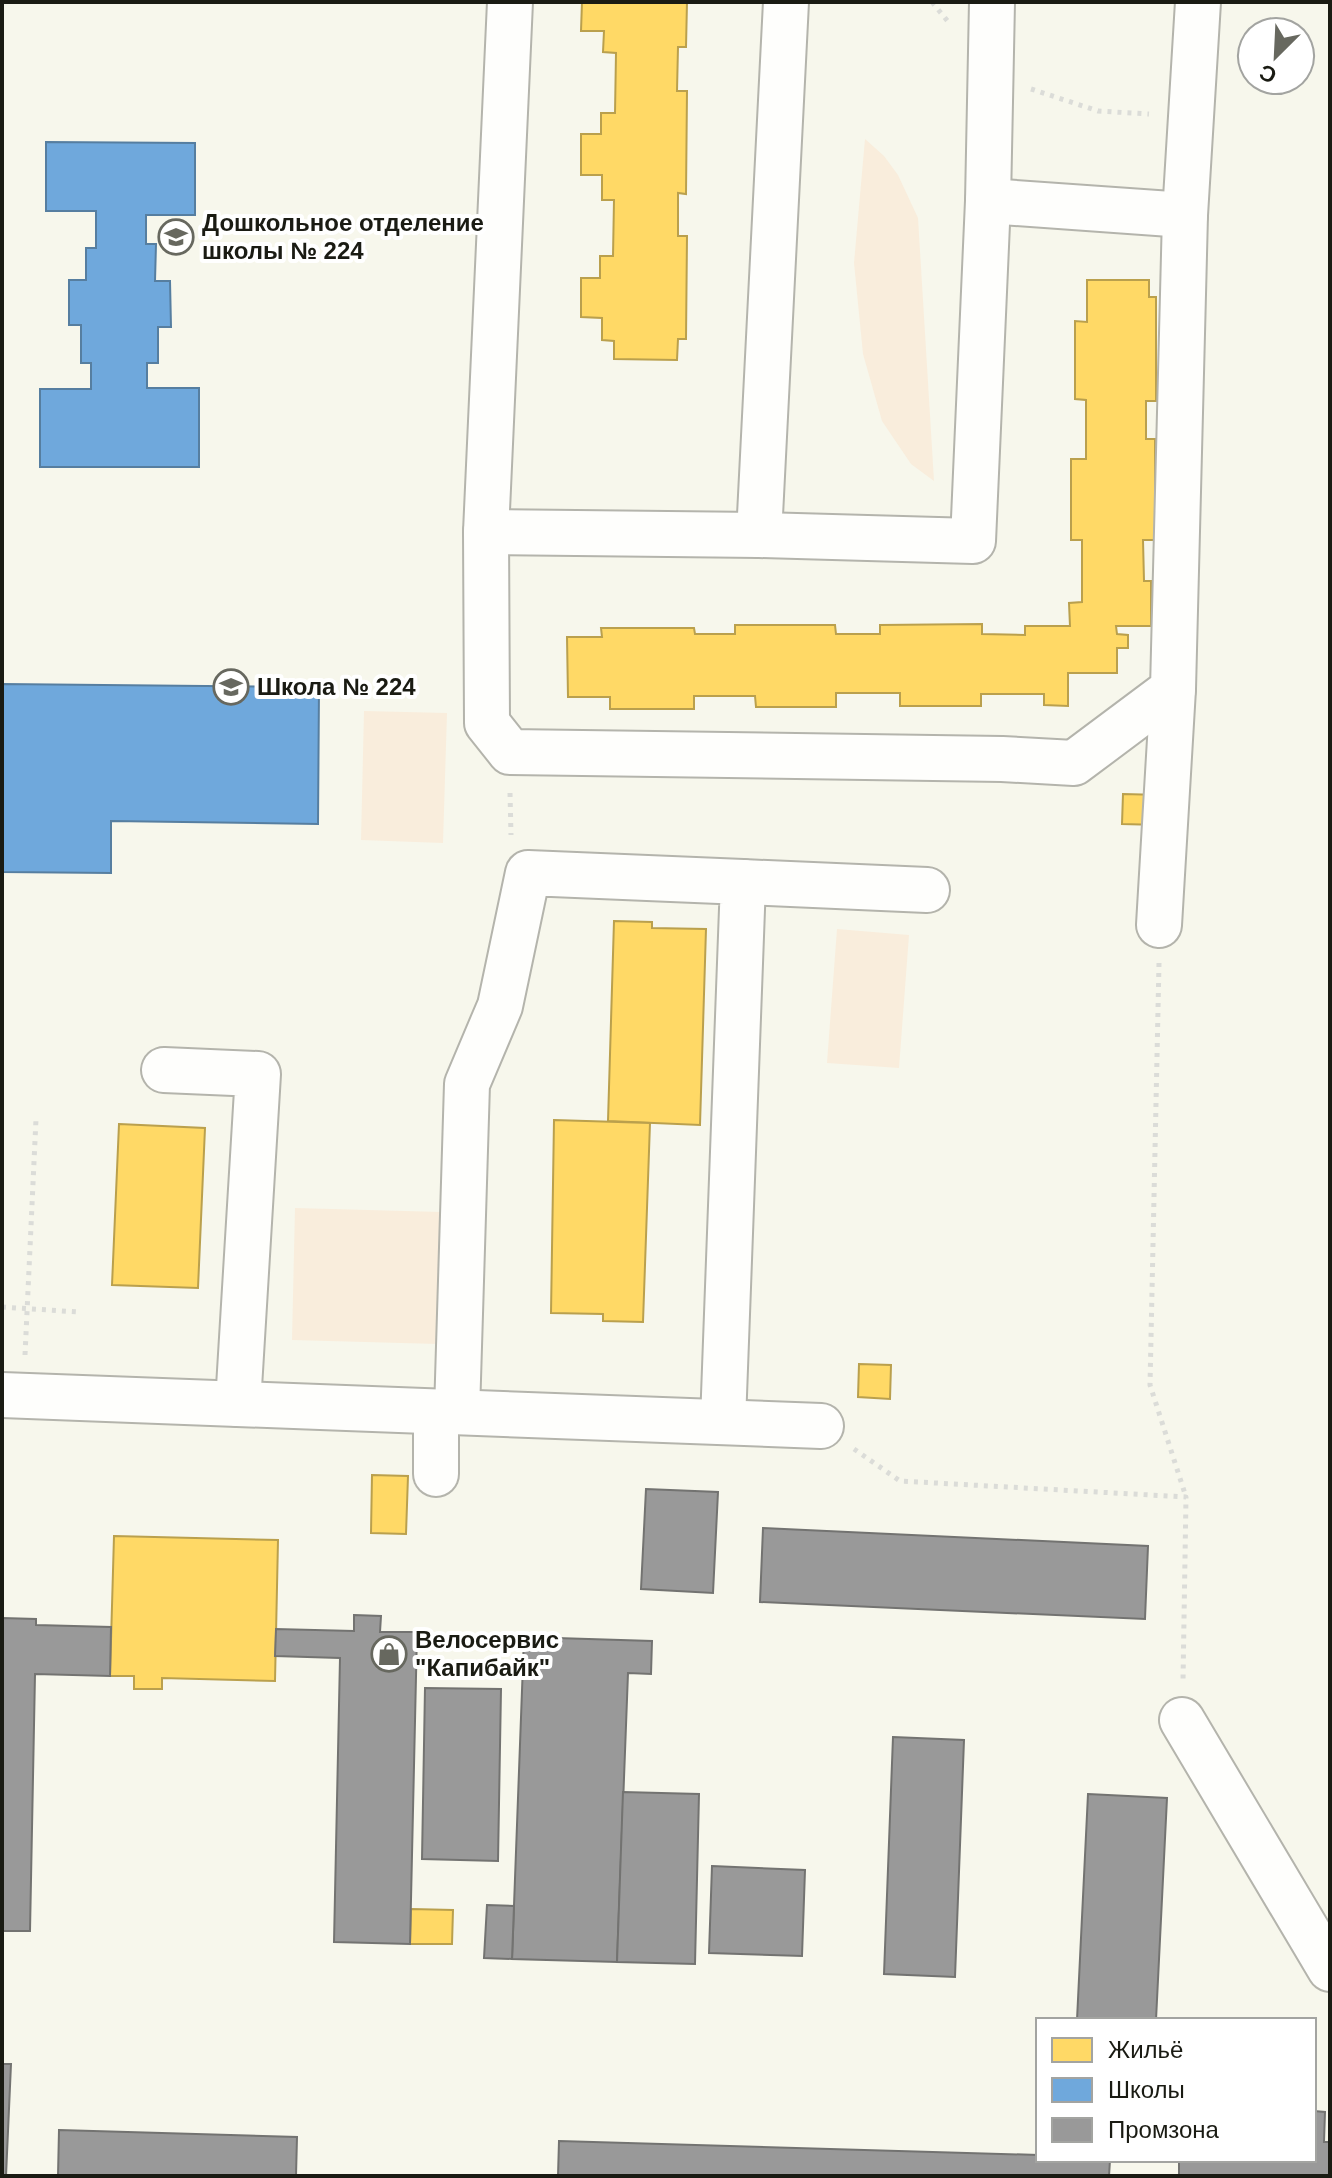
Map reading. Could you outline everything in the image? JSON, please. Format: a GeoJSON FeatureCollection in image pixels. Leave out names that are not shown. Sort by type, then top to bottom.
{"type":"FeatureCollection","features":[{"type":"Feature","properties":{"kind":"lane"},"geometry":{"type":"LineString","coordinates":[[510,2],[486,532],[487,723],[510,752],[1002,759],[1074,763],[1173,689]]}},
{"type":"Feature","properties":{"kind":"lane"},"geometry":{"type":"LineString","coordinates":[[759,535],[786,2]]}},
{"type":"Feature","properties":{"kind":"lane"},"geometry":{"type":"LineString","coordinates":[[486,532],[973,541],[988,201],[992,2]]}},
{"type":"Feature","properties":{"kind":"lane"},"geometry":{"type":"LineString","coordinates":[[1159,925],[1173,689],[1185,215],[1198,2]]}},
{"type":"Feature","properties":{"kind":"lane"},"geometry":{"type":"LineString","coordinates":[[988,201],[1185,215]]}},
{"type":"Feature","properties":{"kind":"lane"},"geometry":{"type":"LineString","coordinates":[[436,1474],[446,1412],[467,1084],[500,1006],[528,873],[927,890]]}},
{"type":"Feature","properties":{"kind":"lane"},"geometry":{"type":"LineString","coordinates":[[723,1422],[743,882]]}},
{"type":"Feature","properties":{"kind":"lane"},"geometry":{"type":"LineString","coordinates":[[164,1070],[258,1074],[238,1404]]}},
{"type":"Feature","properties":{"kind":"lane"},"geometry":{"type":"LineString","coordinates":[[12,1396],[821,1426]]}},
{"type":"Feature","properties":{"kind":"lane"},"geometry":{"type":"LineString","coordinates":[[1182,1720],[1330,1969]]}},
{"type":"Feature","properties":{"kind":"path"},"geometry":{"type":"LineString","coordinates":[[932,2],[991,70],[1042,94],[1098,111],[1190,115]]}},
{"type":"Feature","properties":{"kind":"path"},"geometry":{"type":"LineString","coordinates":[[510,752],[511,870],[528,873]]}},
{"type":"Feature","properties":{"kind":"path"},"geometry":{"type":"LineString","coordinates":[[1159,925],[1150,1385],[1186,1497],[1182,1720]]}},
{"type":"Feature","properties":{"kind":"path"},"geometry":{"type":"LineString","coordinates":[[12,1396],[27,1308],[36,1119]]}},
{"type":"Feature","properties":{"kind":"path"},"geometry":{"type":"LineString","coordinates":[[2,1307],[79,1312]]}},
{"type":"Feature","properties":{"kind":"path"},"geometry":{"type":"LineString","coordinates":[[821,1426],[900,1481],[1186,1497]]}},
{"type":"Feature","properties":{"kind":"shaded area"},"geometry":{"type":"Polygon","coordinates":[[[865,139],[884,156],[898,175],[918,218],[934,481],[911,464],[882,421],[863,354],[854,263],[865,139]]]}},
{"type":"Feature","properties":{"kind":"shaded area"},"geometry":{"type":"Polygon","coordinates":[[[364,711],[447,713],[443,843],[361,840],[364,711]]]}},
{"type":"Feature","properties":{"kind":"shaded area"},"geometry":{"type":"Polygon","coordinates":[[[837,929],[909,935],[899,1068],[827,1063],[837,929]]]}},
{"type":"Feature","properties":{"kind":"shaded area"},"geometry":{"type":"Polygon","coordinates":[[[295,1208],[441,1212],[438,1344],[292,1340],[295,1208]]]}},
{"type":"Feature","properties":{"kind":"building: Жильё"},"geometry":{"type":"Polygon","coordinates":[[[582,2],[687,2],[686,47],[678,47],[677,91],[687,91],[686,194],[678,193],[678,236],[687,236],[686,339],[678,339],[677,360],[614,359],[614,341],[602,340],[602,318],[581,317],[581,278],[600,278],[600,256],[613,256],[614,200],[602,200],[602,175],[581,175],[581,134],[601,134],[601,113],[615,113],[616,53],[603,52],[604,31],[581,31],[582,2]]]}},
{"type":"Feature","properties":{"kind":"building: Жильё"},"geometry":{"type":"Polygon","coordinates":[[[1087,280],[1149,280],[1149,297],[1156,297],[1156,401],[1146,401],[1146,439],[1155,439],[1155,540],[1143,540],[1144,581],[1151,581],[1151,626],[1116,626],[1117,634],[1128,635],[1128,648],[1117,648],[1117,673],[1068,673],[1068,706],[1044,705],[1044,694],[981,694],[981,706],[900,706],[900,693],[836,693],[836,707],[756,707],[755,696],[694,696],[694,709],[610,709],[610,697],[568,697],[567,637],[602,637],[601,628],[694,628],[695,634],[735,634],[735,625],[835,625],[836,634],[880,634],[880,625],[982,624],[982,634],[1025,635],[1025,626],[1070,626],[1069,603],[1082,602],[1082,540],[1071,540],[1071,459],[1086,459],[1086,400],[1075,399],[1075,321],[1087,322],[1087,280]]]}},
{"type":"Feature","properties":{"kind":"building: Жильё"},"geometry":{"type":"Polygon","coordinates":[[[1123,794],[1160,795],[1159,825],[1122,824],[1123,794]]]}},
{"type":"Feature","properties":{"kind":"building: Жильё"},"geometry":{"type":"Polygon","coordinates":[[[614,921],[652,922],[652,928],[706,929],[700,1125],[608,1121],[614,921]]]}},
{"type":"Feature","properties":{"kind":"building: Жильё"},"geometry":{"type":"Polygon","coordinates":[[[554,1120],[650,1123],[643,1322],[603,1321],[603,1314],[551,1313],[554,1120]]]}},
{"type":"Feature","properties":{"kind":"building: Жильё"},"geometry":{"type":"Polygon","coordinates":[[[119,1124],[205,1128],[198,1288],[112,1285],[119,1124]]]}},
{"type":"Feature","properties":{"kind":"building: Жильё"},"geometry":{"type":"Polygon","coordinates":[[[859,1364],[891,1365],[890,1399],[858,1397],[859,1364]]]}},
{"type":"Feature","properties":{"kind":"building: Жильё"},"geometry":{"type":"Polygon","coordinates":[[[372,1475],[408,1476],[406,1534],[371,1533],[372,1475]]]}},
{"type":"Feature","properties":{"kind":"building: Жильё"},"geometry":{"type":"Polygon","coordinates":[[[114,1536],[278,1540],[275,1681],[162,1678],[162,1689],[134,1689],[134,1676],[110,1676],[114,1536]]]}},
{"type":"Feature","properties":{"kind":"building: Жильё"},"geometry":{"type":"Polygon","coordinates":[[[411,1909],[453,1910],[452,1944],[410,1944],[411,1909]]]}},
{"type":"Feature","properties":{"kind":"building: Школы"},"geometry":{"type":"Polygon","coordinates":[[[46,142],[195,143],[195,215],[146,215],[146,244],[156,244],[155,281],[170,281],[171,327],[158,327],[158,363],[147,363],[147,388],[199,388],[199,467],[40,467],[40,389],[91,389],[91,363],[81,363],[81,325],[69,325],[69,280],[86,280],[86,248],[96,248],[96,211],[46,211],[46,142]]]}},
{"type":"Feature","properties":{"kind":"building: Школы"},"geometry":{"type":"Polygon","coordinates":[[[2,684],[319,687],[318,824],[111,821],[111,873],[2,872],[2,684]]]}},
{"type":"Feature","properties":{"kind":"building: Промзона"},"geometry":{"type":"Polygon","coordinates":[[[646,1489],[718,1492],[713,1593],[641,1589],[646,1489]]]}},
{"type":"Feature","properties":{"kind":"building: Промзона"},"geometry":{"type":"Polygon","coordinates":[[[763,1528],[1148,1546],[1145,1619],[760,1602],[763,1528]]]}},
{"type":"Feature","properties":{"kind":"building: Промзона"},"geometry":{"type":"Polygon","coordinates":[[[354,1615],[381,1616],[380,1632],[417,1632],[410,1944],[334,1942],[340,1658],[275,1656],[276,1629],[354,1631],[354,1615]]]}},
{"type":"Feature","properties":{"kind":"building: Промзона"},"geometry":{"type":"Polygon","coordinates":[[[2,1618],[36,1619],[36,1625],[111,1627],[110,1676],[35,1674],[30,1931],[2,1931],[2,1618]]]}},
{"type":"Feature","properties":{"kind":"building: Промзона"},"geometry":{"type":"Polygon","coordinates":[[[524,1637],[652,1641],[651,1674],[628,1673],[617,1962],[512,1959],[524,1637]]]}},
{"type":"Feature","properties":{"kind":"building: Промзона"},"geometry":{"type":"Polygon","coordinates":[[[425,1688],[501,1689],[498,1861],[422,1859],[425,1688]]]}},
{"type":"Feature","properties":{"kind":"building: Промзона"},"geometry":{"type":"Polygon","coordinates":[[[893,1737],[964,1740],[955,1977],[884,1974],[893,1737]]]}},
{"type":"Feature","properties":{"kind":"building: Промзона"},"geometry":{"type":"Polygon","coordinates":[[[623,1792],[699,1794],[695,1964],[617,1962],[623,1792]]]}},
{"type":"Feature","properties":{"kind":"building: Промзона"},"geometry":{"type":"Polygon","coordinates":[[[1088,1794],[1167,1798],[1156,2018],[1077,2018],[1088,1794]]]}},
{"type":"Feature","properties":{"kind":"building: Промзона"},"geometry":{"type":"Polygon","coordinates":[[[712,1866],[805,1870],[802,1956],[709,1953],[712,1866]]]}},
{"type":"Feature","properties":{"kind":"building: Промзона"},"geometry":{"type":"Polygon","coordinates":[[[487,1905],[514,1906],[512,1959],[484,1958],[487,1905]]]}},
{"type":"Feature","properties":{"kind":"building: Промзона"},"geometry":{"type":"Polygon","coordinates":[[[2,2064],[11,2064],[6,2176],[2,2176],[2,2064]]]}},
{"type":"Feature","properties":{"kind":"building: Промзона"},"geometry":{"type":"Polygon","coordinates":[[[1316,2111],[1325,2112],[1324,2142],[1330,2142],[1330,2176],[1179,2176],[1179,2162],[1316,2162],[1316,2111]]]}},
{"type":"Feature","properties":{"kind":"building: Промзона"},"geometry":{"type":"Polygon","coordinates":[[[59,2130],[297,2137],[296,2176],[58,2176],[59,2130]]]}},
{"type":"Feature","properties":{"kind":"building: Промзона"},"geometry":{"type":"Polygon","coordinates":[[[559,2141],[1036,2155],[1036,2162],[1110,2162],[1109,2176],[558,2176],[559,2141]]]}},
{"type":"Feature","properties":{"kind":"place","name":"Дошкольное отделение школы № 224"},"geometry":{"type":"Point","coordinates":[176,237]}},
{"type":"Feature","properties":{"kind":"place","name":"Школа № 224"},"geometry":{"type":"Point","coordinates":[231,687]}},
{"type":"Feature","properties":{"kind":"place","name":"Велосервис \"Капибайк\""},"geometry":{"type":"Point","coordinates":[389,1654]}}]}
